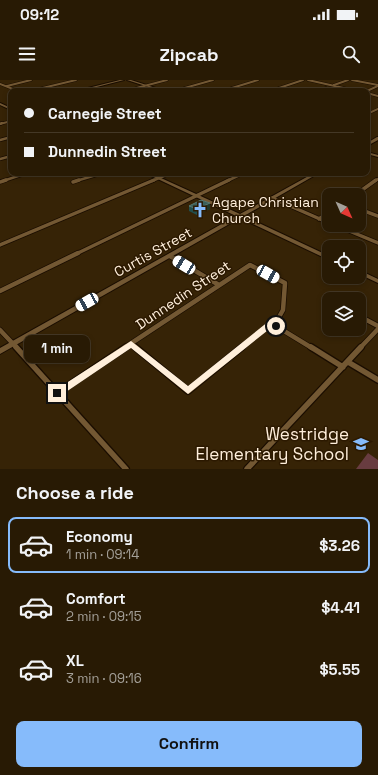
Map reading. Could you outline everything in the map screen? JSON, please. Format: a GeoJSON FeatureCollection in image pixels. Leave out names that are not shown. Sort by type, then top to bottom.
{"type":"FeatureCollection","features":[{"type":"Feature","properties":{"kind":"street"},"geometry":{"type":"LineString","coordinates":[[7,86],[32,80]]}},
{"type":"Feature","properties":{"kind":"street"},"geometry":{"type":"LineString","coordinates":[[43,88],[76,80],[74,80]]}},
{"type":"Feature","properties":{"kind":"street"},"geometry":{"type":"LineString","coordinates":[[90,88],[123,80]]}},
{"type":"Feature","properties":{"kind":"street"},"geometry":{"type":"LineString","coordinates":[[128,80],[154,88]]}},
{"type":"Feature","properties":{"kind":"street"},"geometry":{"type":"LineString","coordinates":[[138,88],[168,80]]}},
{"type":"Feature","properties":{"kind":"street"},"geometry":{"type":"LineString","coordinates":[[185,88],[213,80]]}},
{"type":"Feature","properties":{"kind":"street"},"geometry":{"type":"LineString","coordinates":[[232,88],[258,80]]}},
{"type":"Feature","properties":{"kind":"street"},"geometry":{"type":"LineString","coordinates":[[279,88],[303,80]]}},
{"type":"Feature","properties":{"kind":"street"},"geometry":{"type":"LineString","coordinates":[[308,80],[343,88]]}},
{"type":"Feature","properties":{"kind":"street"},"geometry":{"type":"LineString","coordinates":[[333,86],[348,80]]}},
{"type":"Feature","properties":{"kind":"street"},"geometry":{"type":"LineString","coordinates":[[352,80],[378,86]]}},
{"type":"Feature","properties":{"kind":"street"},"geometry":{"type":"LineString","coordinates":[[0,83],[4,81]]}},
{"type":"Feature","properties":{"kind":"street"},"geometry":{"type":"LineString","coordinates":[[0,83],[11,88]]}},
{"type":"Feature","properties":{"kind":"street"},"geometry":{"type":"LineString","coordinates":[[0,182],[19,176]]}},
{"type":"Feature","properties":{"kind":"street"},"geometry":{"type":"LineString","coordinates":[[73,182],[93,176]]}},
{"type":"Feature","properties":{"kind":"street"},"geometry":{"type":"LineString","coordinates":[[154,176],[322,255]]}},
{"type":"Feature","properties":{"kind":"street"},"geometry":{"type":"LineString","coordinates":[[0,245],[163,176]]}},
{"type":"Feature","properties":{"kind":"street"},"geometry":{"type":"LineString","coordinates":[[0,291],[238,176]]}},
{"type":"Feature","properties":{"kind":"street","name":"Curtis Street"},"geometry":{"type":"LineString","coordinates":[[0,352],[312,176]]}},
{"type":"Feature","properties":{"kind":"street"},"geometry":{"type":"LineString","coordinates":[[364,188],[378,179]]}},
{"type":"Feature","properties":{"kind":"street"},"geometry":{"type":"LineString","coordinates":[[272,198],[320,219]]}},
{"type":"Feature","properties":{"kind":"street"},"geometry":{"type":"LineString","coordinates":[[366,212],[378,216]]}},
{"type":"Feature","properties":{"kind":"street"},"geometry":{"type":"LineString","coordinates":[[352,232],[378,243]]}},
{"type":"Feature","properties":{"kind":"street"},"geometry":{"type":"LineString","coordinates":[[170,256],[219,285]]}},
{"type":"Feature","properties":{"kind":"street","name":"Dunnedin Street"},"geometry":{"type":"LineString","coordinates":[[57,393],[250,265],[285,283],[283,310],[279,317],[271,323]]}},
{"type":"Feature","properties":{"kind":"street"},"geometry":{"type":"LineString","coordinates":[[366,275],[378,281]]}},
{"type":"Feature","properties":{"kind":"street"},"geometry":{"type":"LineString","coordinates":[[248,469],[378,328],[366,320]]}},
{"type":"Feature","properties":{"kind":"street"},"geometry":{"type":"LineString","coordinates":[[131,344],[188,391],[271,323],[343,367]]}},
{"type":"Feature","properties":{"kind":"street"},"geometry":{"type":"LineString","coordinates":[[0,330],[126,469]]}},
{"type":"Feature","properties":{"kind":"street"},"geometry":{"type":"LineString","coordinates":[[348,362],[378,380]]}},
{"type":"Feature","properties":{"kind":"shaded area"},"geometry":{"type":"Polygon","coordinates":[[[368,453],[378,460],[378,469],[356,469],[368,453]]]}},
{"type":"Feature","properties":{"kind":"building"},"geometry":{"type":"Polygon","coordinates":[[[201,200],[210,203],[197,209],[189,206],[201,200]]]}},
{"type":"Feature","properties":{"kind":"place","name":"Agape Christian Church"},"geometry":{"type":"Point","coordinates":[200,210]}},
{"type":"Feature","properties":{"kind":"place","name":"Westridge Elementary School"},"geometry":{"type":"Point","coordinates":[361,444]}},
{"type":"Feature","properties":{"kind":"route"},"geometry":{"type":"LineString","coordinates":[[57,393],[131,344],[188,391],[271,323],[276,326]]}}]}
